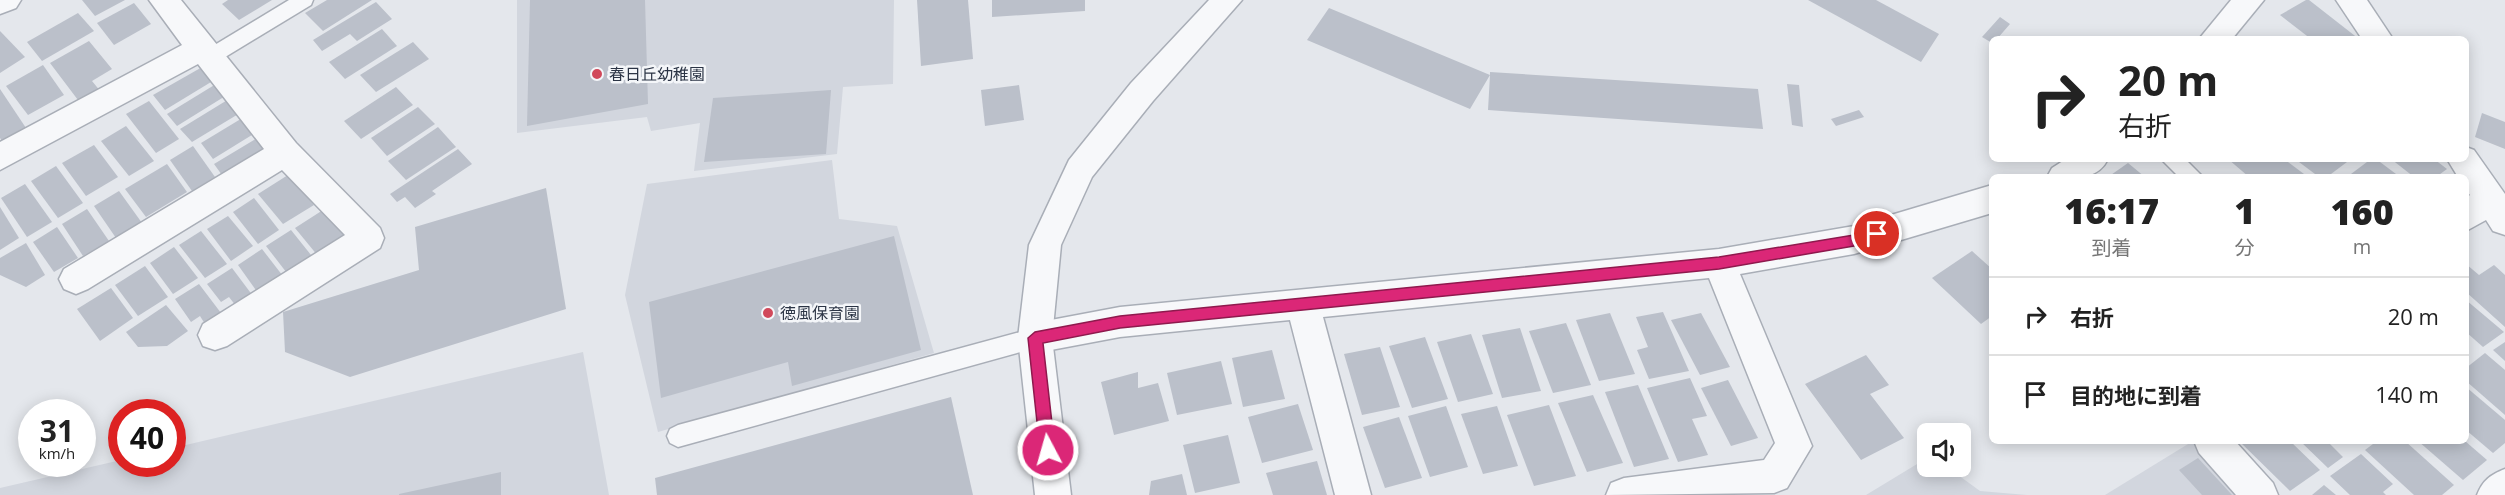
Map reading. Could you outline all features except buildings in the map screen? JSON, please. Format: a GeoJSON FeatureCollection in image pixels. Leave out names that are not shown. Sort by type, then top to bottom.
{"type":"FeatureCollection","features":[{"type":"Feature","properties":{"kind":"street"},"geometry":{"type":"LineString","coordinates":[[0,3],[6,0]]}},
{"type":"Feature","properties":{"kind":"street"},"geometry":{"type":"LineString","coordinates":[[164,0],[285,152],[368,238],[215,335]]}},
{"type":"Feature","properties":{"kind":"street"},"geometry":{"type":"LineString","coordinates":[[1053,495],[1035,338],[1045,244],[1080,169],[1142,92],[1227,0]]}},
{"type":"Feature","properties":{"kind":"street"},"geometry":{"type":"LineString","coordinates":[[2217,36],[2249,0]]}},
{"type":"Feature","properties":{"kind":"street"},"geometry":{"type":"LineString","coordinates":[[2351,0],[2376,36]]}},
{"type":"Feature","properties":{"kind":"street"},"geometry":{"type":"LineString","coordinates":[[0,157],[206,53]]}},
{"type":"Feature","properties":{"kind":"street"},"geometry":{"type":"LineString","coordinates":[[76,279],[285,152]]}},
{"type":"Feature","properties":{"kind":"street"},"geometry":{"type":"LineString","coordinates":[[2068,174],[2087,162]]}},
{"type":"Feature","properties":{"kind":"street"},"geometry":{"type":"LineString","coordinates":[[2464,162],[2487,212]]}},
{"type":"Feature","properties":{"kind":"street"},"geometry":{"type":"LineString","coordinates":[[1035,338],[1120,322],[1719,263],[1854,240],[1989,200]]}},
{"type":"Feature","properties":{"kind":"street"},"geometry":{"type":"LineString","coordinates":[[1624,495],[1774,476],[1794,446],[1719,263]]}},
{"type":"Feature","properties":{"kind":"street"},"geometry":{"type":"LineString","coordinates":[[1302,303],[1353,495]]}},
{"type":"Feature","properties":{"kind":"street"},"geometry":{"type":"LineString","coordinates":[[2215,444],[2260,495]]}},
{"type":"Feature","properties":{"kind":"street"},"geometry":{"type":"LineString","coordinates":[[2495,495],[2505,486]]}},
{"type":"Feature","properties":{"kind":"lane"},"geometry":{"type":"LineString","coordinates":[[206,53],[304,0]]}},
{"type":"Feature","properties":{"kind":"lane"},"geometry":{"type":"LineString","coordinates":[[2174,162],[2189,174]]}},
{"type":"Feature","properties":{"kind":"lane"},"geometry":{"type":"LineString","coordinates":[[678,436],[1035,338]]}},
{"type":"Feature","properties":{"kind":"shaded area"},"geometry":{"type":"Polygon","coordinates":[[[517,0],[894,0],[893,84],[843,87],[837,154],[694,171],[700,123],[651,131],[647,117],[517,133],[517,0]]]}},
{"type":"Feature","properties":{"kind":"shaded area"},"geometry":{"type":"Polygon","coordinates":[[[832,160],[839,219],[897,226],[934,353],[658,432],[625,295],[647,184],[832,160]]]}},
{"type":"Feature","properties":{"kind":"shaded area"},"geometry":{"type":"Polygon","coordinates":[[[583,352],[609,495],[0,495],[0,488],[48,477],[96,477],[96,466],[108,463],[108,477],[186,477],[186,445],[583,352]]]}},
{"type":"Feature","properties":{"kind":"shaded area"},"geometry":{"type":"Polygon","coordinates":[[[2188,444],[2199,444],[2244,495],[2105,495],[2188,444]]]}},
{"type":"Feature","properties":{"kind":"shaded area"},"geometry":{"type":"Polygon","coordinates":[[[1917,464],[1917,477],[1961,477],[1980,491],[2027,495],[1866,495],[1917,464]]]}},
{"type":"Feature","properties":{"kind":"place","name":"春日丘幼稚園"},"geometry":{"type":"Point","coordinates":[597,74]}},
{"type":"Feature","properties":{"kind":"place","name":"徳風保育園"},"geometry":{"type":"Point","coordinates":[768,313]}},
{"type":"Feature","properties":{"kind":"route"},"geometry":{"type":"LineString","coordinates":[[1048,450],[1035,338],[1120,322],[1670,266],[1719,263],[1877,234]]}}]}
